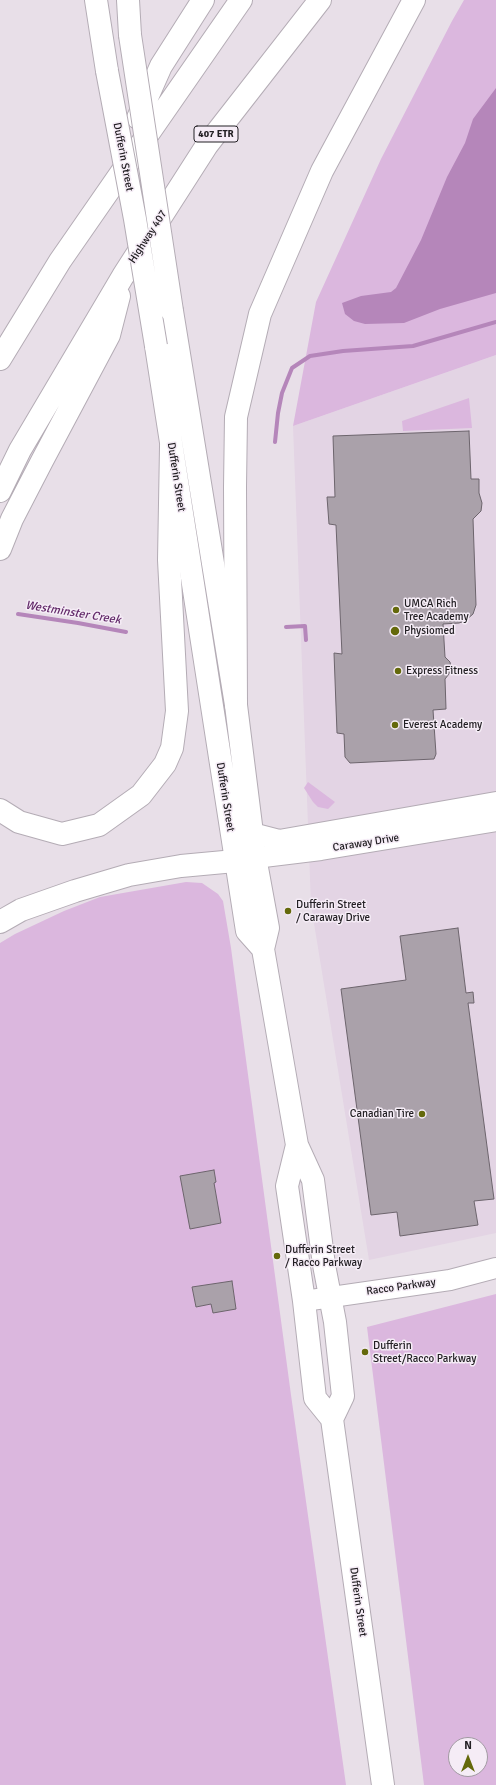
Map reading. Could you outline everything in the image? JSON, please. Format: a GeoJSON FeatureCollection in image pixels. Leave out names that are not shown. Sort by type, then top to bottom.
{"type":"FeatureCollection","features":[{"type":"Feature","properties":{"kind":"main road","name":"Dufferin Street"},"geometry":{"type":"LineString","coordinates":[[96,0],[107,71],[135,219],[171,447],[245,859],[247,931],[262,949],[297,1145],[313,1180],[335,1322],[343,1396],[332,1419]]}},
{"type":"Feature","properties":{"kind":"main road","name":"Dufferin Street"},"geometry":{"type":"LineString","coordinates":[[125,0],[172,311],[236,704],[252,833],[245,859]]}},
{"type":"Feature","properties":{"kind":"main road"},"geometry":{"type":"LineString","coordinates":[[128,0],[130,35]]}},
{"type":"Feature","properties":{"kind":"main road"},"geometry":{"type":"LineString","coordinates":[[99,205],[161,66],[203,0]]}},
{"type":"Feature","properties":{"kind":"main road"},"geometry":{"type":"LineString","coordinates":[[0,359],[60,262],[240,0]]}},
{"type":"Feature","properties":{"kind":"main road","name":"Highway 407"},"geometry":{"type":"LineString","coordinates":[[0,491],[20,450],[123,276],[207,145],[320,0]]}},
{"type":"Feature","properties":{"kind":"main road"},"geometry":{"type":"LineString","coordinates":[[236,704],[234,487],[236,417],[260,314],[322,171],[414,0]]}},
{"type":"Feature","properties":{"kind":"main road"},"geometry":{"type":"LineString","coordinates":[[0,549],[12,519],[38,468],[109,336],[123,276]]}},
{"type":"Feature","properties":{"kind":"main road"},"geometry":{"type":"LineString","coordinates":[[0,810],[18,822],[62,834],[99,825],[141,795],[165,764],[172,748],[177,711],[169,560],[171,447]]}},
{"type":"Feature","properties":{"kind":"main road"},"geometry":{"type":"LineString","coordinates":[[0,922],[21,910],[75,891],[129,875],[181,866],[245,859]]}},
{"type":"Feature","properties":{"kind":"main road","name":"Dufferin Street"},"geometry":{"type":"LineString","coordinates":[[297,1145],[287,1186],[304,1301],[315,1398],[332,1419],[383,1785]]}},
{"type":"Feature","properties":{"kind":"street","name":"Caraway Drive"},"geometry":{"type":"LineString","coordinates":[[252,833],[279,840],[496,802]]}},
{"type":"Feature","properties":{"kind":"street","name":"Caraway Drive"},"geometry":{"type":"LineString","coordinates":[[245,859],[321,850],[496,821]]}},
{"type":"Feature","properties":{"kind":"street","name":"Racco Parkway"},"geometry":{"type":"LineString","coordinates":[[304,1301],[450,1280],[496,1268]]}},
{"type":"Feature","properties":{"kind":"shaded area"},"geometry":{"type":"Polygon","coordinates":[[[464,0],[496,0],[496,355],[293,426],[316,302],[381,159],[464,0]]]}},
{"type":"Feature","properties":{"kind":"shaded area"},"geometry":{"type":"Polygon","coordinates":[[[496,88],[496,293],[440,309],[404,323],[365,324],[354,321],[345,314],[342,303],[361,296],[391,292],[396,288],[421,240],[447,177],[465,143],[473,119],[496,88]]]}},
{"type":"Feature","properties":{"kind":"shaded area"},"geometry":{"type":"Polygon","coordinates":[[[496,355],[496,1233],[369,1260],[311,905],[293,426],[496,355]]]}},
{"type":"Feature","properties":{"kind":"shaded area"},"geometry":{"type":"Polygon","coordinates":[[[469,398],[472,428],[403,431],[402,421],[469,398]]]}},
{"type":"Feature","properties":{"kind":"shaded area"},"geometry":{"type":"Polygon","coordinates":[[[308,782],[335,802],[328,809],[318,807],[313,802],[304,788],[308,782]]]}},
{"type":"Feature","properties":{"kind":"shaded area"},"geometry":{"type":"Polygon","coordinates":[[[186,882],[202,883],[218,894],[223,901],[231,948],[291,1395],[346,1785],[0,1785],[0,943],[15,934],[64,911],[100,897],[186,882]]]}},
{"type":"Feature","properties":{"kind":"shaded area"},"geometry":{"type":"Polygon","coordinates":[[[496,1294],[496,1785],[424,1785],[367,1327],[496,1294]]]}},
{"type":"Feature","properties":{"kind":"building"},"geometry":{"type":"Polygon","coordinates":[[[469,431],[471,479],[479,479],[479,493],[482,503],[481,511],[473,519],[476,605],[473,614],[465,621],[443,624],[445,657],[450,662],[451,668],[445,679],[446,709],[433,710],[436,754],[434,759],[350,763],[345,757],[344,734],[337,733],[334,653],[342,654],[336,525],[329,524],[327,497],[335,497],[333,436],[469,431]]]}},
{"type":"Feature","properties":{"kind":"building"},"geometry":{"type":"Polygon","coordinates":[[[458,928],[466,993],[473,992],[474,1003],[468,1003],[494,1199],[474,1201],[478,1225],[400,1236],[397,1212],[371,1215],[341,989],[406,980],[400,936],[458,928]]]}},
{"type":"Feature","properties":{"kind":"building"},"geometry":{"type":"Polygon","coordinates":[[[214,1170],[216,1182],[214,1183],[221,1223],[190,1229],[180,1176],[214,1170]]]}},
{"type":"Feature","properties":{"kind":"building"},"geometry":{"type":"Polygon","coordinates":[[[232,1281],[236,1309],[213,1313],[211,1304],[196,1307],[192,1287],[232,1281]]]}},
{"type":"Feature","properties":{"kind":"waterway"},"geometry":{"type":"LineString","coordinates":[[275,442],[282,393],[292,368],[310,356],[343,351],[413,346],[496,322]]}},
{"type":"Feature","properties":{"kind":"waterway","name":"Westminster Creek"},"geometry":{"type":"LineString","coordinates":[[18,614],[126,632]]}},
{"type":"Feature","properties":{"kind":"waterway","name":"Westminster Creek"},"geometry":{"type":"LineString","coordinates":[[286,627],[305,626],[306,640]]}},
{"type":"Feature","properties":{"kind":"place","name":"UMCA Rich Tree Academy"},"geometry":{"type":"Point","coordinates":[396,610]}},
{"type":"Feature","properties":{"kind":"place","name":"Physiomed"},"geometry":{"type":"Point","coordinates":[395,631]}},
{"type":"Feature","properties":{"kind":"place","name":"Express Fitness"},"geometry":{"type":"Point","coordinates":[398,671]}},
{"type":"Feature","properties":{"kind":"place","name":"Everest Academy"},"geometry":{"type":"Point","coordinates":[395,725]}},
{"type":"Feature","properties":{"kind":"place","name":"Dufferin Street / Caraway Drive"},"geometry":{"type":"Point","coordinates":[288,911]}},
{"type":"Feature","properties":{"kind":"place","name":"Canadian Tire"},"geometry":{"type":"Point","coordinates":[422,1114]}},
{"type":"Feature","properties":{"kind":"place","name":"Dufferin Street / Racco Parkway"},"geometry":{"type":"Point","coordinates":[277,1256]}},
{"type":"Feature","properties":{"kind":"place","name":"Dufferin Street/Racco Parkway"},"geometry":{"type":"Point","coordinates":[365,1352]}}]}
